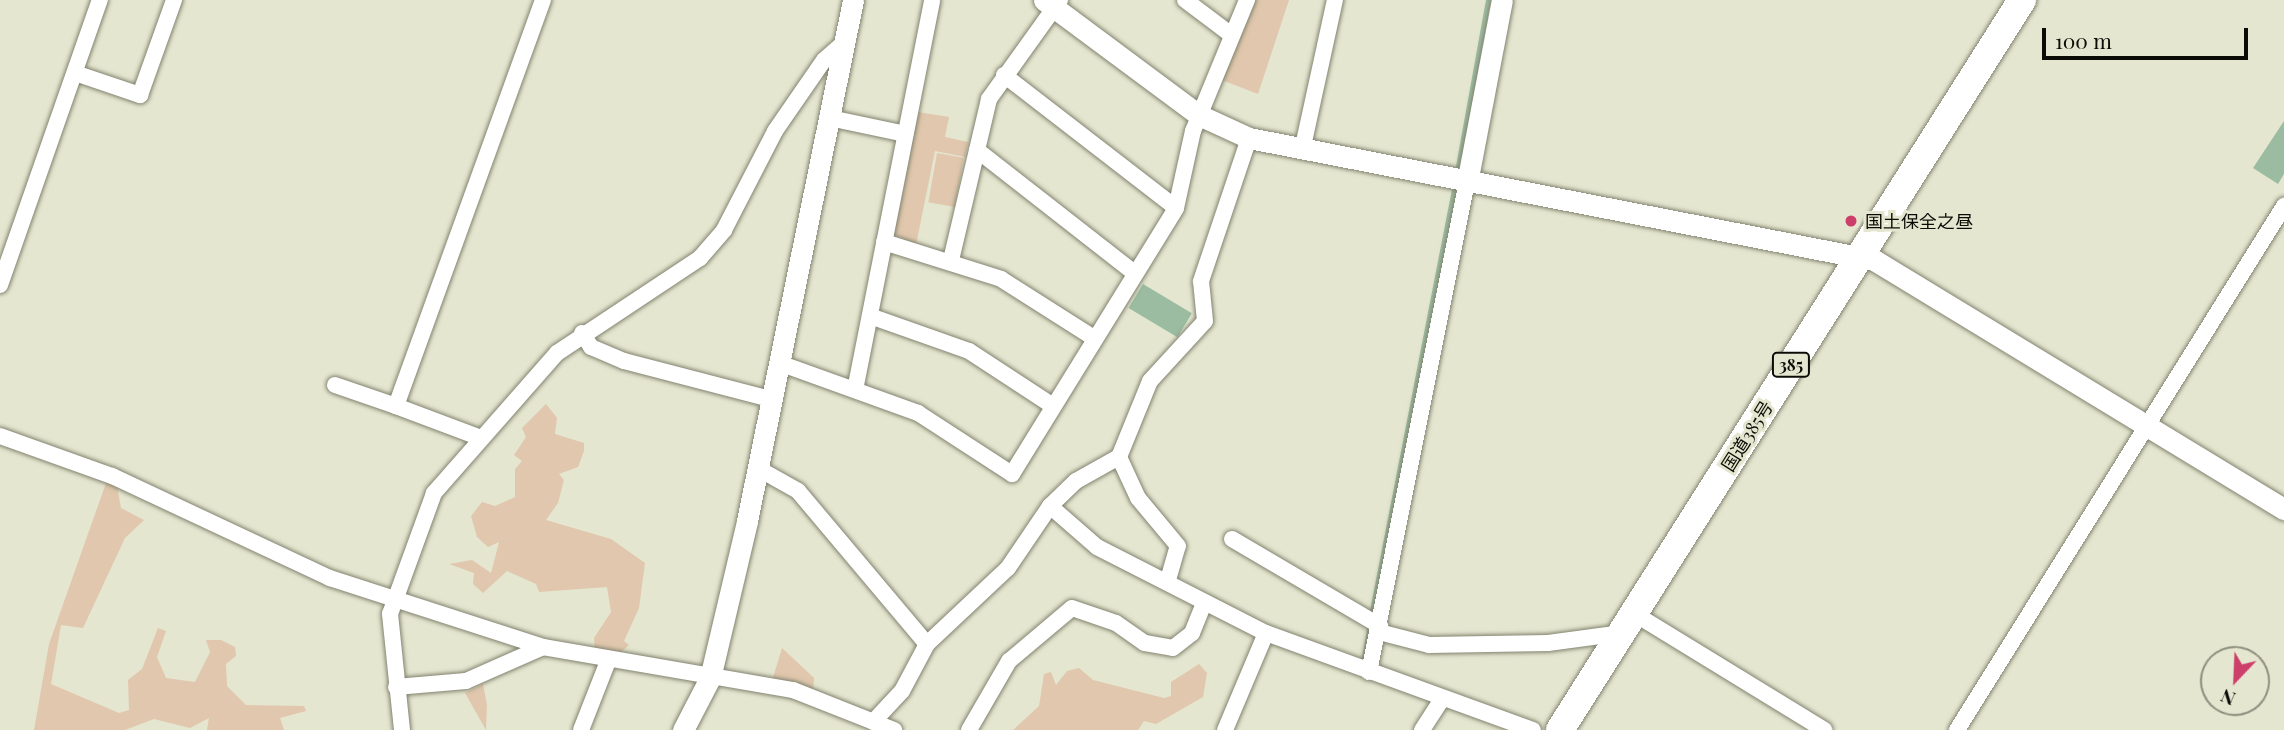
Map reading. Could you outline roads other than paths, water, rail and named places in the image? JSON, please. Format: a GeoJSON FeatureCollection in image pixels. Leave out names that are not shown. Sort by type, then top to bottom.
{"type":"FeatureCollection","features":[{"type":"Feature","properties":{"kind":"highway","name":"国道385号"},"geometry":{"type":"LineString","coordinates":[[1560,730],[2022,0]]}},
{"type":"Feature","properties":{"kind":"street"},"geometry":{"type":"LineString","coordinates":[[0,285],[100,0]]}},
{"type":"Feature","properties":{"kind":"street"},"geometry":{"type":"LineString","coordinates":[[75,73],[141,95],[174,0]]}},
{"type":"Feature","properties":{"kind":"street"},"geometry":{"type":"LineString","coordinates":[[396,406],[543,0]]}},
{"type":"Feature","properties":{"kind":"street"},"geometry":{"type":"LineString","coordinates":[[683,730],[710,678],[759,469],[853,0]]}},
{"type":"Feature","properties":{"kind":"street"},"geometry":{"type":"LineString","coordinates":[[856,385],[932,0]]}},
{"type":"Feature","properties":{"kind":"street"},"geometry":{"type":"LineString","coordinates":[[1185,0],[1229,33]]}},
{"type":"Feature","properties":{"kind":"street"},"geometry":{"type":"LineString","coordinates":[[782,363],[856,385],[960,435],[1012,474],[1133,272],[1176,208],[1199,115],[1229,33],[1247,0]]}},
{"type":"Feature","properties":{"kind":"street"},"geometry":{"type":"LineString","coordinates":[[1302,151],[1335,0]]}},
{"type":"Feature","properties":{"kind":"street"},"geometry":{"type":"LineString","coordinates":[[1369,671],[1380,629],[1502,0]]}},
{"type":"Feature","properties":{"kind":"street"},"geometry":{"type":"LineString","coordinates":[[951,260],[983,114],[1004,75],[1053,3],[1199,115],[1250,138],[1302,151],[1859,258],[1902,273],[2284,509]]}},
{"type":"Feature","properties":{"kind":"street"},"geometry":{"type":"LineString","coordinates":[[402,730],[396,687],[393,597],[434,493],[481,438],[582,333],[699,258],[724,230],[782,121],[824,60],[845,42]]}},
{"type":"Feature","properties":{"kind":"street"},"geometry":{"type":"LineString","coordinates":[[1004,75],[1176,208]]}},
{"type":"Feature","properties":{"kind":"street"},"geometry":{"type":"LineString","coordinates":[[830,118],[905,134]]}},
{"type":"Feature","properties":{"kind":"street"},"geometry":{"type":"LineString","coordinates":[[873,722],[902,691],[927,644],[1008,568],[1050,506],[1076,481],[1119,457],[1150,381],[1205,321],[1201,281],[1250,138]]}},
{"type":"Feature","properties":{"kind":"street"},"geometry":{"type":"LineString","coordinates":[[977,150],[1133,272]]}},
{"type":"Feature","properties":{"kind":"street"},"geometry":{"type":"LineString","coordinates":[[1957,730],[2284,206]]}},
{"type":"Feature","properties":{"kind":"street"},"geometry":{"type":"LineString","coordinates":[[884,242],[951,260],[1030,294],[1094,338]]}},
{"type":"Feature","properties":{"kind":"street"},"geometry":{"type":"LineString","coordinates":[[870,316],[969,351],[1053,406]]}},
{"type":"Feature","properties":{"kind":"street"},"geometry":{"type":"LineString","coordinates":[[582,333],[591,347],[624,361],[774,400]]}},
{"type":"Feature","properties":{"kind":"street"},"geometry":{"type":"LineString","coordinates":[[335,385],[481,438]]}},
{"type":"Feature","properties":{"kind":"street"},"geometry":{"type":"LineString","coordinates":[[0,436],[112,475],[266,552],[543,647],[608,661],[793,690],[894,730]]}},
{"type":"Feature","properties":{"kind":"street"},"geometry":{"type":"LineString","coordinates":[[1119,457],[1138,498],[1178,545],[1168,580]]}},
{"type":"Feature","properties":{"kind":"street"},"geometry":{"type":"LineString","coordinates":[[759,469],[798,491],[927,644]]}},
{"type":"Feature","properties":{"kind":"street"},"geometry":{"type":"LineString","coordinates":[[1050,506],[1097,547],[1168,580],[1204,603],[1266,633],[1442,699],[1534,730]]}},
{"type":"Feature","properties":{"kind":"street"},"geometry":{"type":"LineString","coordinates":[[1232,539],[1380,629],[1429,645],[1548,643],[1629,623],[1824,730]]}},
{"type":"Feature","properties":{"kind":"street"},"geometry":{"type":"LineString","coordinates":[[969,730],[1009,661],[1072,608],[1115,623],[1145,643],[1173,648],[1192,633],[1204,603]]}},
{"type":"Feature","properties":{"kind":"street"},"geometry":{"type":"LineString","coordinates":[[1225,730],[1266,633]]}},
{"type":"Feature","properties":{"kind":"street"},"geometry":{"type":"LineString","coordinates":[[396,687],[466,681],[543,647]]}},
{"type":"Feature","properties":{"kind":"street"},"geometry":{"type":"LineString","coordinates":[[581,730],[608,661]]}},
{"type":"Feature","properties":{"kind":"street"},"geometry":{"type":"LineString","coordinates":[[1422,730],[1442,699]]}},
{"type":"Feature","properties":{"kind":"waterway"},"geometry":{"type":"LineString","coordinates":[[1457,172],[1488,0]]}},
{"type":"Feature","properties":{"kind":"waterway"},"geometry":{"type":"LineString","coordinates":[[1371,616],[1455,184]]}},
{"type":"Feature","properties":{"kind":"waterway"},"geometry":{"type":"LineString","coordinates":[[1364,658],[1370,624]]}},
{"type":"Feature","properties":{"kind":"place","name":"国土保全之昼"},"geometry":{"type":"Point","coordinates":[1851,221]}}]}
